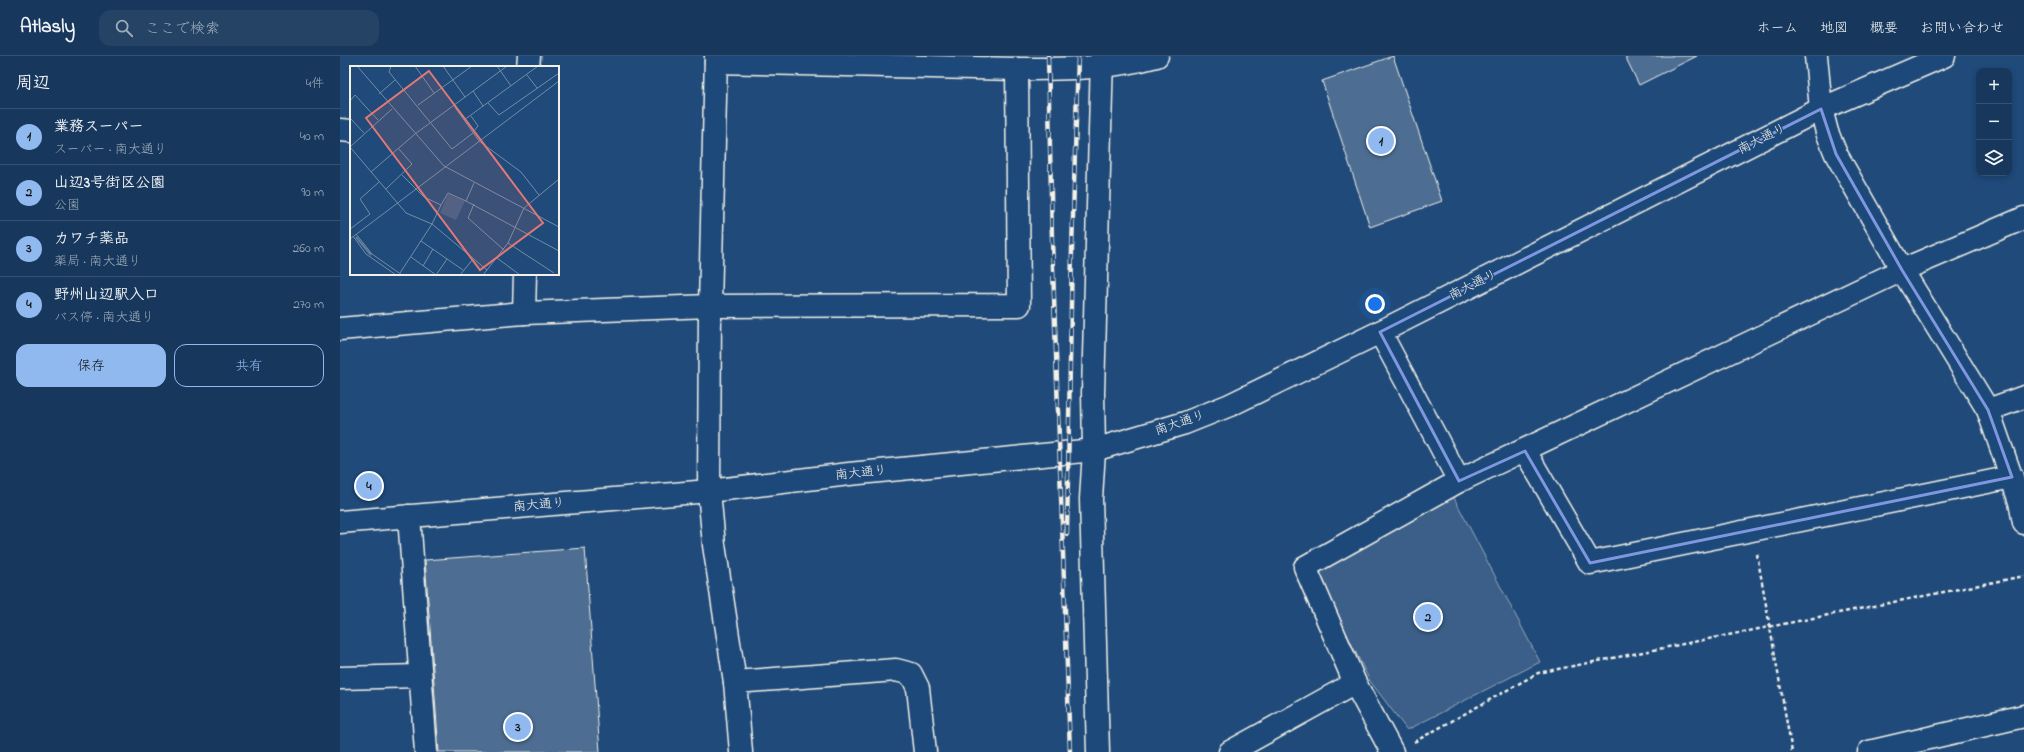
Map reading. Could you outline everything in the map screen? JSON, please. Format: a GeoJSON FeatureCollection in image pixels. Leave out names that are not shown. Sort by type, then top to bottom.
{"type":"FeatureCollection","features":[{"type":"Feature","properties":{"kind":"street"},"geometry":{"type":"LineString","coordinates":[[528,66],[529,56]]}},
{"type":"Feature","properties":{"kind":"street"},"geometry":{"type":"LineString","coordinates":[[741,752],[735,682],[714,545],[709,491],[710,306],[716,59],[877,60],[1008,64],[1136,62],[1157,56]]}},
{"type":"Feature","properties":{"kind":"street"},"geometry":{"type":"LineString","coordinates":[[1816,56],[1821,109],[1827,132],[1836,154],[1902,270],[1988,410],[2020,502],[2024,523]]}},
{"type":"Feature","properties":{"kind":"street","name":"南大通り"},"geometry":{"type":"LineString","coordinates":[[340,522],[709,491],[849,474],[1094,450],[1185,422],[1230,405],[1380,332],[1821,109],[1944,56]]}},
{"type":"Feature","properties":{"kind":"street"},"geometry":{"type":"LineString","coordinates":[[1098,752],[1091,499],[1094,450],[1093,393],[1102,62]]}},
{"type":"Feature","properties":{"kind":"street"},"geometry":{"type":"LineString","coordinates":[[340,329],[524,313],[710,306],[1019,305],[1008,64]]}},
{"type":"Feature","properties":{"kind":"street"},"geometry":{"type":"LineString","coordinates":[[340,130],[350,131]]}},
{"type":"Feature","properties":{"kind":"street"},"geometry":{"type":"LineString","coordinates":[[1401,748],[1356,683],[1305,567],[1459,481],[1525,451],[1902,270],[2024,218]]}},
{"type":"Feature","properties":{"kind":"street"},"geometry":{"type":"LineString","coordinates":[[524,313],[525,275]]}},
{"type":"Feature","properties":{"kind":"street"},"geometry":{"type":"LineString","coordinates":[[1380,332],[1459,481]]}},
{"type":"Feature","properties":{"kind":"street"},"geometry":{"type":"LineString","coordinates":[[1988,410],[2024,397]]}},
{"type":"Feature","properties":{"kind":"street"},"geometry":{"type":"LineString","coordinates":[[1525,451],[1590,563],[2012,477]]}},
{"type":"Feature","properties":{"kind":"street"},"geometry":{"type":"LineString","coordinates":[[409,516],[419,676],[426,752]]}},
{"type":"Feature","properties":{"kind":"street"},"geometry":{"type":"LineString","coordinates":[[735,682],[896,670],[911,674],[918,688],[925,752]]}},
{"type":"Feature","properties":{"kind":"street"},"geometry":{"type":"LineString","coordinates":[[340,678],[419,676]]}},
{"type":"Feature","properties":{"kind":"street"},"geometry":{"type":"LineString","coordinates":[[1230,752],[1356,683]]}},
{"type":"Feature","properties":{"kind":"street"},"geometry":{"type":"LineString","coordinates":[[1869,752],[1912,747],[2024,716]]}},
{"type":"Feature","properties":{"kind":"path"},"geometry":{"type":"LineString","coordinates":[[1753,530],[1792,752]]}},
{"type":"Feature","properties":{"kind":"path"},"geometry":{"type":"LineString","coordinates":[[1401,748],[1538,673],[2024,576]]}},
{"type":"Feature","properties":{"kind":"highlighted area"},"geometry":{"type":"Polygon","coordinates":[[[1821,109],[1836,154],[1902,270],[1988,410],[2012,477],[1590,563],[1525,451],[1459,481],[1380,332],[1821,109]]]}},
{"type":"Feature","properties":{"kind":"shaded area"},"geometry":{"type":"Polygon","coordinates":[[[1452,494],[1540,662],[1407,730],[1370,681],[1316,572],[1452,494]]]}},
{"type":"Feature","properties":{"kind":"building"},"geometry":{"type":"Polygon","coordinates":[[[1393,56],[1442,201],[1370,227],[1322,81],[1393,56]]]}},
{"type":"Feature","properties":{"kind":"building"},"geometry":{"type":"Polygon","coordinates":[[[1625,56],[1697,56],[1639,85],[1625,56]]]}},
{"type":"Feature","properties":{"kind":"building"},"geometry":{"type":"Polygon","coordinates":[[[585,548],[600,752],[439,752],[425,560],[585,548]]]}},
{"type":"Feature","properties":{"kind":"railway"},"geometry":{"type":"LineString","coordinates":[[1048,56],[1052,240],[1070,752]]}},
{"type":"Feature","properties":{"kind":"railway"},"geometry":{"type":"LineString","coordinates":[[1067,534],[1072,249],[1078,56]]}},
{"type":"Feature","properties":{"kind":"place","name":"業務スーパー"},"geometry":{"type":"Point","coordinates":[1381,141]}},
{"type":"Feature","properties":{"kind":"place","name":"野州山辺駅入口"},"geometry":{"type":"Point","coordinates":[369,486]}},
{"type":"Feature","properties":{"kind":"place","name":"山辺3号街区公園"},"geometry":{"type":"Point","coordinates":[1428,617]}},
{"type":"Feature","properties":{"kind":"place","name":"カワチ薬品"},"geometry":{"type":"Point","coordinates":[518,727]}}]}
